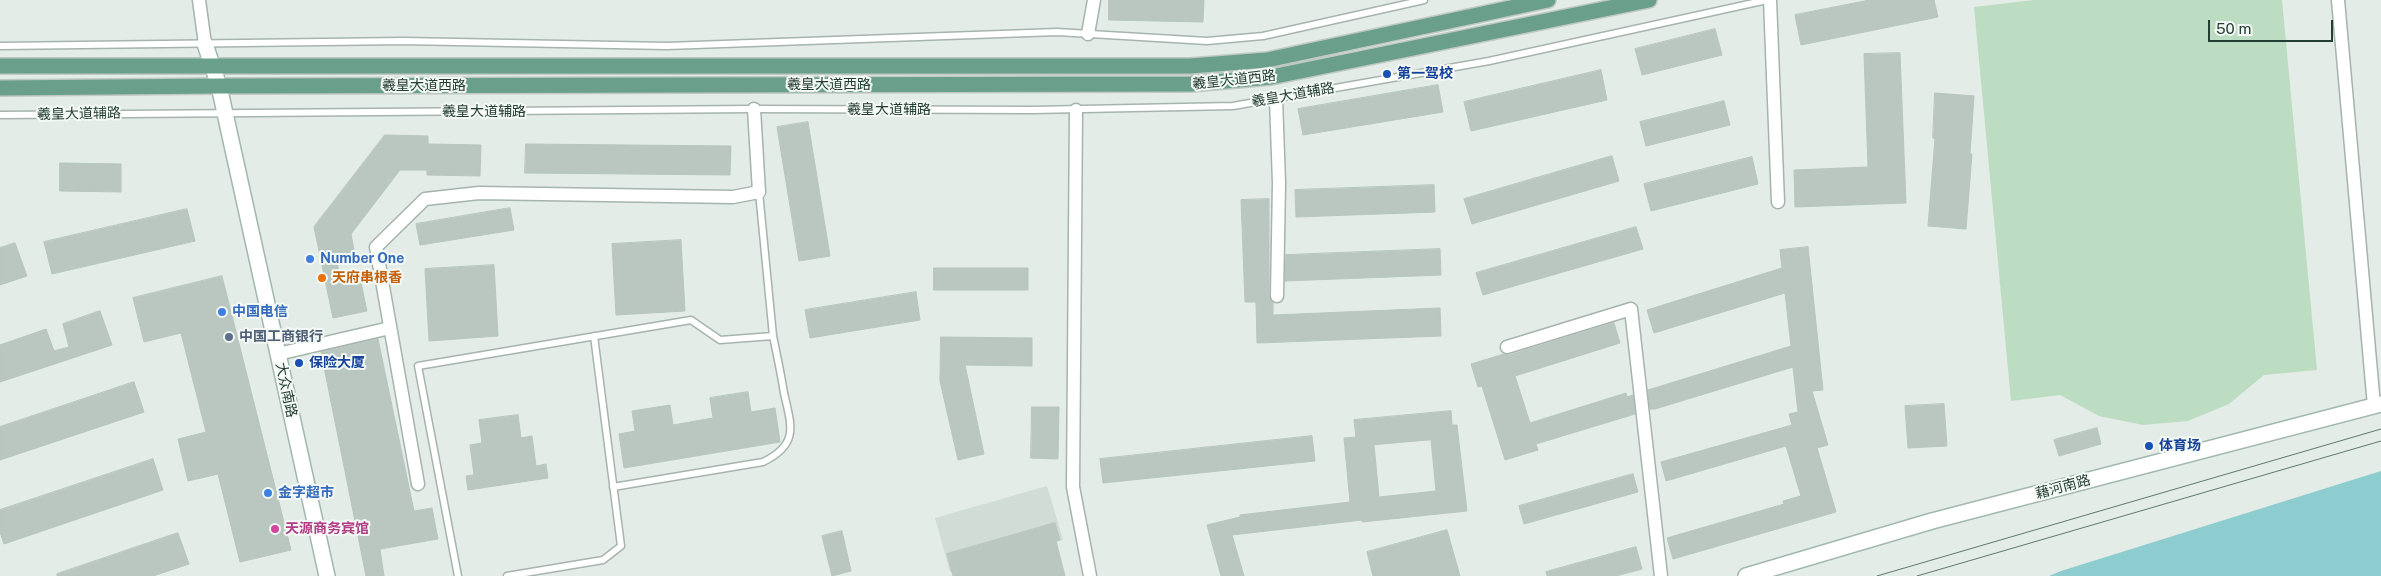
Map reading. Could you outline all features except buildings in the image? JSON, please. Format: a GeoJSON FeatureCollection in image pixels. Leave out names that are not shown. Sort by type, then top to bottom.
{"type":"FeatureCollection","features":[{"type":"Feature","properties":{"kind":"main road","name":"羲皇大道西路"},"geometry":{"type":"LineString","coordinates":[[0,66],[1190,66],[1268,60],[1548,0]]}},
{"type":"Feature","properties":{"kind":"main road","name":"羲皇大道西路"},"geometry":{"type":"LineString","coordinates":[[0,88],[1191,84],[1271,77],[1650,0]]}},
{"type":"Feature","properties":{"kind":"main road","name":"大众南路"},"geometry":{"type":"LineString","coordinates":[[205,44],[220,86],[327,576]]}},
{"type":"Feature","properties":{"kind":"main road","name":"藉河南路"},"geometry":{"type":"LineString","coordinates":[[1746,576],[1932,521],[2378,405]]}},
{"type":"Feature","properties":{"kind":"street"},"geometry":{"type":"LineString","coordinates":[[199,0],[205,44]]}},
{"type":"Feature","properties":{"kind":"street"},"geometry":{"type":"LineString","coordinates":[[1088,34],[1094,0]]}},
{"type":"Feature","properties":{"kind":"street"},"geometry":{"type":"LineString","coordinates":[[1769,0],[1778,202]]}},
{"type":"Feature","properties":{"kind":"street"},"geometry":{"type":"LineString","coordinates":[[2338,0],[2378,405]]}},
{"type":"Feature","properties":{"kind":"street"},"geometry":{"type":"LineString","coordinates":[[1276,98],[1279,183],[1277,296]]}},
{"type":"Feature","properties":{"kind":"street"},"geometry":{"type":"LineString","coordinates":[[418,484],[376,248],[425,199],[479,193],[733,197],[759,192],[754,109]]}},
{"type":"Feature","properties":{"kind":"street"},"geometry":{"type":"LineString","coordinates":[[1076,110],[1073,487],[1090,576]]}},
{"type":"Feature","properties":{"kind":"street"},"geometry":{"type":"LineString","coordinates":[[1507,347],[1631,309],[1661,576]]}},
{"type":"Feature","properties":{"kind":"street"},"geometry":{"type":"LineString","coordinates":[[278,354],[390,328]]}},
{"type":"Feature","properties":{"kind":"lane"},"geometry":{"type":"LineString","coordinates":[[0,46],[404,42],[667,46],[1047,33],[1207,41],[1262,36],[1424,0]]}},
{"type":"Feature","properties":{"kind":"lane","name":"羲皇大道辅路"},"geometry":{"type":"LineString","coordinates":[[0,115],[754,109],[1076,110],[1233,106],[1489,61],[1769,0]]}},
{"type":"Feature","properties":{"kind":"lane"},"geometry":{"type":"LineString","coordinates":[[613,487],[763,462],[778,452],[789,437],[791,419],[773,336],[759,192]]}},
{"type":"Feature","properties":{"kind":"lane"},"geometry":{"type":"LineString","coordinates":[[458,576],[418,366],[691,320],[720,340],[773,336]]}},
{"type":"Feature","properties":{"kind":"lane"},"geometry":{"type":"LineString","coordinates":[[507,576],[602,560],[621,546],[594,336]]}},
{"type":"Feature","properties":{"kind":"shaded area"},"geometry":{"type":"Polygon","coordinates":[[[1047,486],[1063,540],[950,572],[935,518],[1047,486]]]}},
{"type":"Feature","properties":{"kind":"green space"},"geometry":{"type":"Polygon","coordinates":[[[2034,0],[2282,0],[2317,370],[2264,375],[2229,404],[2188,421],[2143,425],[2099,416],[2060,395],[2011,401],[1974,7],[2034,0]]]}},
{"type":"Feature","properties":{"kind":"water"},"geometry":{"type":"Polygon","coordinates":[[[2381,471],[2381,576],[2049,576],[2061,571],[2381,471]]]}},
{"type":"Feature","properties":{"kind":"tram line"},"geometry":{"type":"LineString","coordinates":[[1877,576],[2381,429]]}},
{"type":"Feature","properties":{"kind":"tram line"},"geometry":{"type":"LineString","coordinates":[[1917,576],[2381,441]]}},
{"type":"Feature","properties":{"kind":"place","name":"第一驾校"},"geometry":{"type":"Point","coordinates":[1387,74]}},
{"type":"Feature","properties":{"kind":"place","name":"Number One"},"geometry":{"type":"Point","coordinates":[310,259]}},
{"type":"Feature","properties":{"kind":"place","name":"天府串根香"},"geometry":{"type":"Point","coordinates":[322,278]}},
{"type":"Feature","properties":{"kind":"place","name":"中国电信"},"geometry":{"type":"Point","coordinates":[222,312]}},
{"type":"Feature","properties":{"kind":"place","name":"中国工商银行"},"geometry":{"type":"Point","coordinates":[229,337]}},
{"type":"Feature","properties":{"kind":"place","name":"保险大厦"},"geometry":{"type":"Point","coordinates":[299,363]}},
{"type":"Feature","properties":{"kind":"place","name":"体育场"},"geometry":{"type":"Point","coordinates":[2149,446]}},
{"type":"Feature","properties":{"kind":"place","name":"金字超市"},"geometry":{"type":"Point","coordinates":[268,493]}},
{"type":"Feature","properties":{"kind":"place","name":"天源商务宾馆"},"geometry":{"type":"Point","coordinates":[275,529]}}]}
